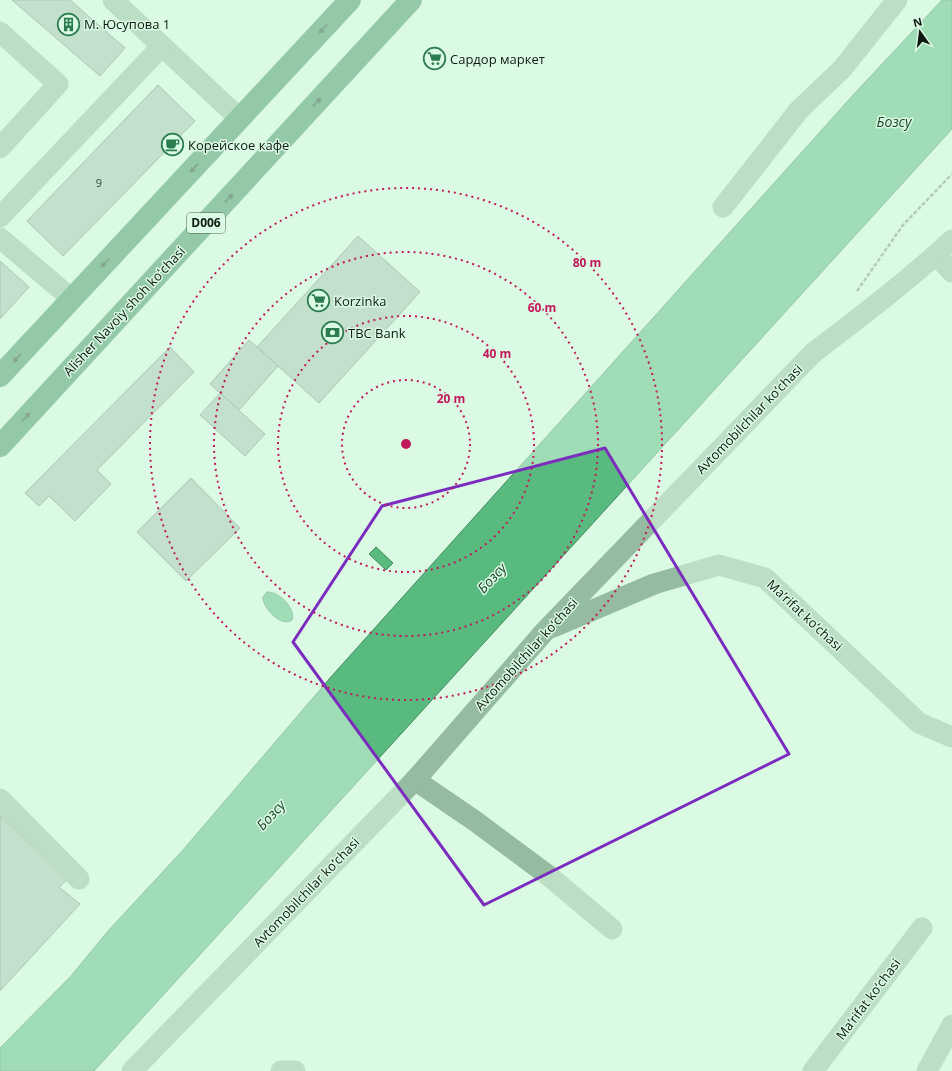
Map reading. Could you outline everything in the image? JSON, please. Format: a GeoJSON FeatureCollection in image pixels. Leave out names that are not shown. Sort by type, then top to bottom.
{"type":"FeatureCollection","features":[{"type":"Feature","properties":{"kind":"main road"},"geometry":{"type":"LineString","coordinates":[[0,376],[350,0]]}},
{"type":"Feature","properties":{"kind":"main road","name":"Alisher Navoiy shoh koʻchasi"},"geometry":{"type":"LineString","coordinates":[[0,446],[411,0]]}},
{"type":"Feature","properties":{"kind":"street"},"geometry":{"type":"LineString","coordinates":[[113,0],[240,119]]}},
{"type":"Feature","properties":{"kind":"street"},"geometry":{"type":"LineString","coordinates":[[722,207],[799,110],[842,69],[897,0]]}},
{"type":"Feature","properties":{"kind":"street"},"geometry":{"type":"LineString","coordinates":[[0,32],[58,84],[0,148]]}},
{"type":"Feature","properties":{"kind":"street"},"geometry":{"type":"LineString","coordinates":[[0,217],[162,46]]}},
{"type":"Feature","properties":{"kind":"street"},"geometry":{"type":"LineString","coordinates":[[0,238],[72,299]]}},
{"type":"Feature","properties":{"kind":"street","name":"Avtomobilchilar ko‘chasi"},"geometry":{"type":"LineString","coordinates":[[132,1071],[414,780],[545,631],[813,353],[844,330],[936,255],[952,240]]}},
{"type":"Feature","properties":{"kind":"street"},"geometry":{"type":"LineString","coordinates":[[936,255],[952,272]]}},
{"type":"Feature","properties":{"kind":"street","name":"Maʼrifat ko‘chasi"},"geometry":{"type":"LineString","coordinates":[[545,631],[654,584],[719,565],[765,578],[919,723],[952,737]]}},
{"type":"Feature","properties":{"kind":"street"},"geometry":{"type":"LineString","coordinates":[[414,780],[475,821],[549,876],[612,929]]}},
{"type":"Feature","properties":{"kind":"street"},"geometry":{"type":"LineString","coordinates":[[0,799],[79,879]]}},
{"type":"Feature","properties":{"kind":"street","name":"Maʼrifat ko‘chasi"},"geometry":{"type":"LineString","coordinates":[[813,1071],[922,928]]}},
{"type":"Feature","properties":{"kind":"street"},"geometry":{"type":"LineString","coordinates":[[927,1071],[952,1025]]}},
{"type":"Feature","properties":{"kind":"street"},"geometry":{"type":"LineString","coordinates":[[281,1071],[296,1071]]}},
{"type":"Feature","properties":{"kind":"path"},"geometry":{"type":"LineString","coordinates":[[854,295],[904,225],[952,174]]}},
{"type":"Feature","properties":{"kind":"highlighted area"},"geometry":{"type":"Polygon","coordinates":[[[605,448],[789,754],[484,905],[293,642],[382,506],[605,448]]]}},
{"type":"Feature","properties":{"kind":"water","name":"Бозсу"},"geometry":{"type":"Polygon","coordinates":[[[942,0],[952,0],[952,129],[94,1071],[0,1071],[0,1048],[71,976],[108,931],[183,850],[330,678],[854,94],[942,0]]]}},
{"type":"Feature","properties":{"kind":"water"},"geometry":{"type":"Polygon","coordinates":[[[376,547],[393,563],[386,570],[369,554],[376,547]]]}},
{"type":"Feature","properties":{"kind":"water"},"geometry":{"type":"Polygon","coordinates":[[[267,592],[276,594],[285,601],[293,615],[292,620],[288,622],[283,621],[278,619],[269,611],[263,597],[267,592]]]}},
{"type":"Feature","properties":{"kind":"building","name":"М. Юсупова 1"},"geometry":{"type":"Polygon","coordinates":[[[12,0],[70,0],[125,48],[100,76],[12,0]]]}},
{"type":"Feature","properties":{"kind":"building"},"geometry":{"type":"Polygon","coordinates":[[[158,85],[195,121],[63,256],[27,221],[158,85]]]}},
{"type":"Feature","properties":{"kind":"building"},"geometry":{"type":"Polygon","coordinates":[[[358,236],[420,292],[319,403],[257,347],[358,236]]]}},
{"type":"Feature","properties":{"kind":"building"},"geometry":{"type":"Polygon","coordinates":[[[0,261],[29,287],[0,319],[0,261]]]}},
{"type":"Feature","properties":{"kind":"building"},"geometry":{"type":"Polygon","coordinates":[[[249,340],[278,366],[239,410],[210,384],[249,340]]]}},
{"type":"Feature","properties":{"kind":"building"},"geometry":{"type":"Polygon","coordinates":[[[170,347],[194,372],[97,470],[111,484],[75,521],[49,496],[39,506],[25,493],[170,347]]]}},
{"type":"Feature","properties":{"kind":"building"},"geometry":{"type":"Polygon","coordinates":[[[220,393],[265,434],[245,456],[200,415],[220,393]]]}},
{"type":"Feature","properties":{"kind":"building"},"geometry":{"type":"Polygon","coordinates":[[[191,478],[240,528],[186,581],[137,532],[191,478]]]}},
{"type":"Feature","properties":{"kind":"building"},"geometry":{"type":"Polygon","coordinates":[[[0,815],[67,880],[59,887],[80,904],[0,991],[0,815]]]}},
{"type":"Feature","properties":{"kind":"place","name":"М. Юсупова 1"},"geometry":{"type":"Point","coordinates":[68,24]}},
{"type":"Feature","properties":{"kind":"place","name":"Сардор маркет"},"geometry":{"type":"Point","coordinates":[435,59]}},
{"type":"Feature","properties":{"kind":"place","name":"Корейское кафе"},"geometry":{"type":"Point","coordinates":[172,145]}},
{"type":"Feature","properties":{"kind":"place","name":"Korzinka"},"geometry":{"type":"Point","coordinates":[319,301]}},
{"type":"Feature","properties":{"kind":"place","name":"TBC Bank"},"geometry":{"type":"Point","coordinates":[333,333]}}]}
